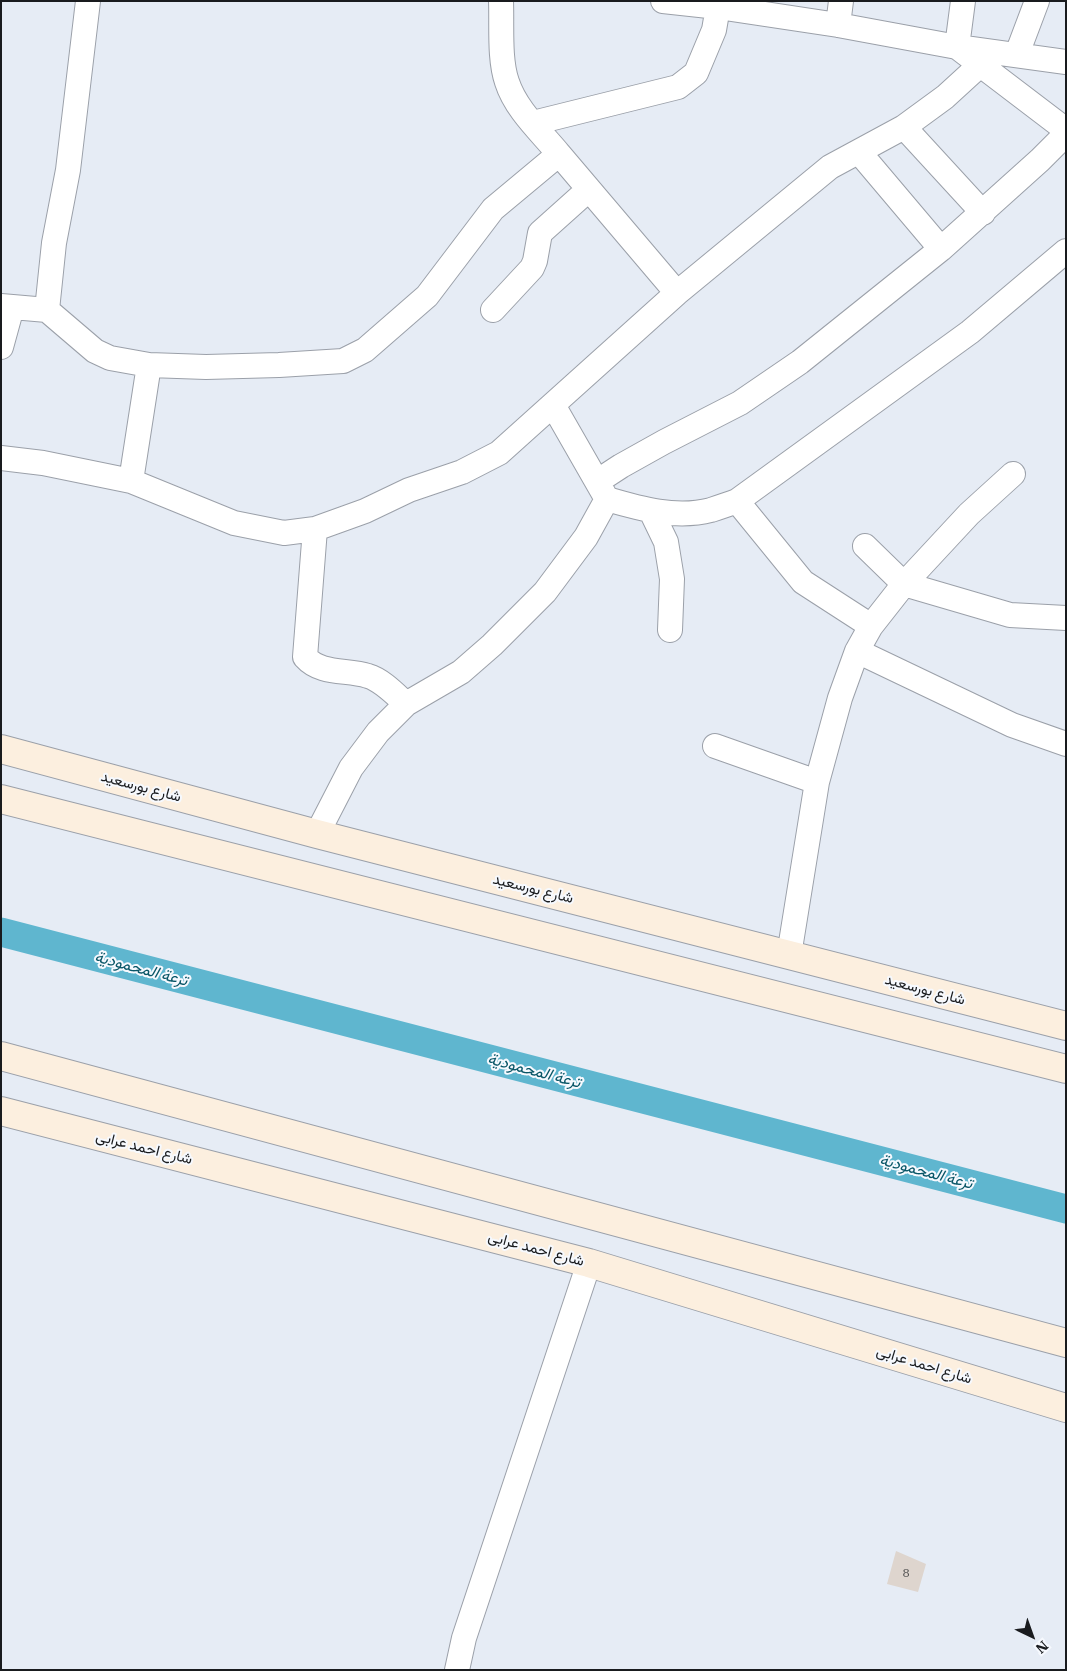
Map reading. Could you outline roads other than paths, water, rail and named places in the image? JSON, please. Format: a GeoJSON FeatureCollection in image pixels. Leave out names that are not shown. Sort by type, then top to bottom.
{"type":"FeatureCollection","features":[{"type":"Feature","properties":{"kind":"main road","name":"شارع بورسعيد"},"geometry":{"type":"LineString","coordinates":[[1,749],[318,834],[1066,1026]]}},
{"type":"Feature","properties":{"kind":"main road"},"geometry":{"type":"LineString","coordinates":[[1,799],[1066,1069]]}},
{"type":"Feature","properties":{"kind":"main road"},"geometry":{"type":"LineString","coordinates":[[1,1056],[1066,1343]]}},
{"type":"Feature","properties":{"kind":"main road","name":"شارع احمد عرابى"},"geometry":{"type":"LineString","coordinates":[[1,1111],[589,1263],[1066,1408]]}},
{"type":"Feature","properties":{"kind":"street"},"geometry":{"type":"LineString","coordinates":[[47,310],[54,243],[68,170],[88,1]]}},
{"type":"Feature","properties":{"kind":"street"},"geometry":{"type":"LineString","coordinates":[[501,1],[504,64],[507,82],[519,106],[588,190],[677,293]]}},
{"type":"Feature","properties":{"kind":"street"},"geometry":{"type":"LineString","coordinates":[[663,1],[718,7],[838,25],[957,47],[1066,62]]}},
{"type":"Feature","properties":{"kind":"street"},"geometry":{"type":"LineString","coordinates":[[838,25],[841,1]]}},
{"type":"Feature","properties":{"kind":"street"},"geometry":{"type":"LineString","coordinates":[[957,47],[963,1]]}},
{"type":"Feature","properties":{"kind":"street"},"geometry":{"type":"LineString","coordinates":[[1018,54],[1037,1]]}},
{"type":"Feature","properties":{"kind":"street"},"geometry":{"type":"LineString","coordinates":[[533,122],[678,88],[696,74],[714,30],[718,7]]}},
{"type":"Feature","properties":{"kind":"street"},"geometry":{"type":"LineString","coordinates":[[957,47],[1066,130]]}},
{"type":"Feature","properties":{"kind":"street"},"geometry":{"type":"LineString","coordinates":[[1,458],[43,462],[131,481],[234,523],[284,533],[315,529],[364,511],[409,490],[462,472],[499,453],[677,293],[830,167],[904,126],[946,97],[980,65]]}},
{"type":"Feature","properties":{"kind":"street"},"geometry":{"type":"LineString","coordinates":[[904,126],[982,213]]}},
{"type":"Feature","properties":{"kind":"street"},"geometry":{"type":"LineString","coordinates":[[318,834],[351,768],[378,732],[406,704],[461,672],[492,645],[551,584],[586,537],[602,490],[621,466],[740,403],[807,356],[941,249],[1040,160],[1066,134]]}},
{"type":"Feature","properties":{"kind":"street"},"geometry":{"type":"LineString","coordinates":[[859,152],[941,249]]}},
{"type":"Feature","properties":{"kind":"street"},"geometry":{"type":"LineString","coordinates":[[1,347],[6,307],[47,310],[95,351],[110,358],[149,365],[206,368],[343,361],[365,350],[427,296],[493,209],[559,154]]}},
{"type":"Feature","properties":{"kind":"street"},"geometry":{"type":"LineString","coordinates":[[493,310],[532,268],[536,261],[540,233],[588,190]]}},
{"type":"Feature","properties":{"kind":"street"},"geometry":{"type":"LineString","coordinates":[[553,404],[602,490],[651,511],[687,513],[710,510],[738,501],[970,332],[1066,251]]}},
{"type":"Feature","properties":{"kind":"street"},"geometry":{"type":"LineString","coordinates":[[131,481],[149,365]]}},
{"type":"Feature","properties":{"kind":"street"},"geometry":{"type":"LineString","coordinates":[[789,955],[817,782],[840,698],[857,651],[871,626],[904,584],[969,514],[1013,474]]}},
{"type":"Feature","properties":{"kind":"street"},"geometry":{"type":"LineString","coordinates":[[738,501],[803,582],[871,626]]}},
{"type":"Feature","properties":{"kind":"street"},"geometry":{"type":"LineString","coordinates":[[651,511],[666,542],[672,579],[670,630]]}},
{"type":"Feature","properties":{"kind":"street"},"geometry":{"type":"LineString","coordinates":[[315,529],[305,657],[313,665],[322,668],[369,676],[379,681],[406,704]]}},
{"type":"Feature","properties":{"kind":"street"},"geometry":{"type":"LineString","coordinates":[[865,546],[904,584],[1010,615],[1066,618]]}},
{"type":"Feature","properties":{"kind":"street"},"geometry":{"type":"LineString","coordinates":[[857,651],[1012,725],[1066,744]]}},
{"type":"Feature","properties":{"kind":"street"},"geometry":{"type":"LineString","coordinates":[[715,746],[817,782]]}},
{"type":"Feature","properties":{"kind":"street"},"geometry":{"type":"LineString","coordinates":[[457,1670],[464,1638],[589,1263]]}},
{"type":"Feature","properties":{"kind":"waterway","name":"ترعة المحمودية"},"geometry":{"type":"LineString","coordinates":[[1,932],[1066,1209]]}}]}
